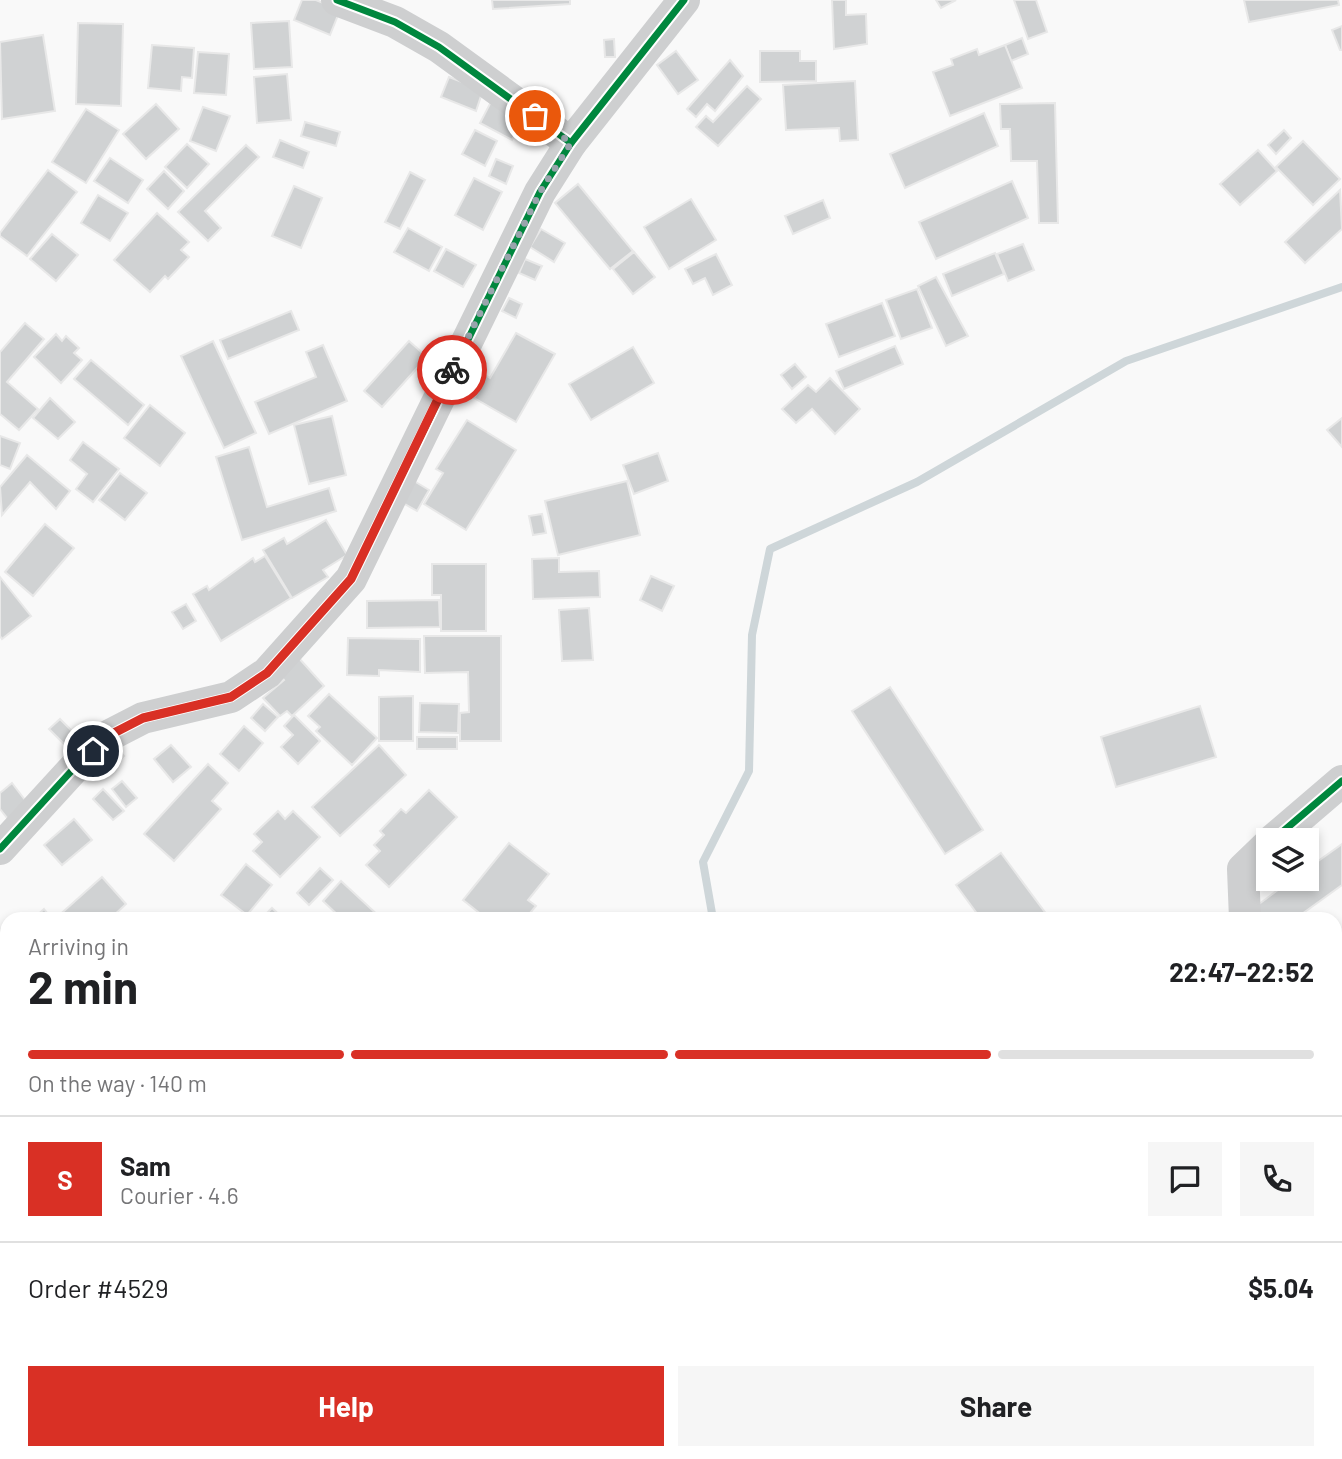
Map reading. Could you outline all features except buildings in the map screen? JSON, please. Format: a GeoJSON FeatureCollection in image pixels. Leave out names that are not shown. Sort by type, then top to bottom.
{"type":"FeatureCollection","features":[{"type":"Feature","properties":{"kind":"street"},"geometry":{"type":"LineString","coordinates":[[337,0],[395,22],[439,47],[571,143]]}},
{"type":"Feature","properties":{"kind":"street"},"geometry":{"type":"LineString","coordinates":[[0,849],[76,766],[110,735],[143,718],[231,697],[267,673],[351,579],[540,192],[571,143],[684,0]]}},
{"type":"Feature","properties":{"kind":"street"},"geometry":{"type":"LineString","coordinates":[[1287,828],[1342,781]]}},
{"type":"Feature","properties":{"kind":"street"},"geometry":{"type":"LineString","coordinates":[[1245,912],[1243,869],[1256,856]]}},
{"type":"Feature","properties":{"kind":"waterway"},"geometry":{"type":"LineString","coordinates":[[712,912],[703,862],[749,771],[752,635],[770,549],[917,482],[1126,361],[1342,287]]}},
{"type":"Feature","properties":{"kind":"cycle path"},"geometry":{"type":"LineString","coordinates":[[337,0],[395,22],[439,47],[571,143]]}},
{"type":"Feature","properties":{"kind":"cycle path"},"geometry":{"type":"LineString","coordinates":[[0,849],[76,766],[110,735],[143,718],[231,697],[267,673],[351,579],[540,192],[571,143],[684,0]]}},
{"type":"Feature","properties":{"kind":"cycle path"},"geometry":{"type":"LineString","coordinates":[[1287,828],[1342,781]]}},
{"type":"Feature","properties":{"kind":"way so far"},"geometry":{"type":"LineString","coordinates":[[452,370],[540,192],[571,143],[535,116]]}},
{"type":"Feature","properties":{"kind":"route"},"geometry":{"type":"LineString","coordinates":[[93,751],[110,735],[143,718],[231,697],[267,673],[351,579],[452,370]]}}]}
